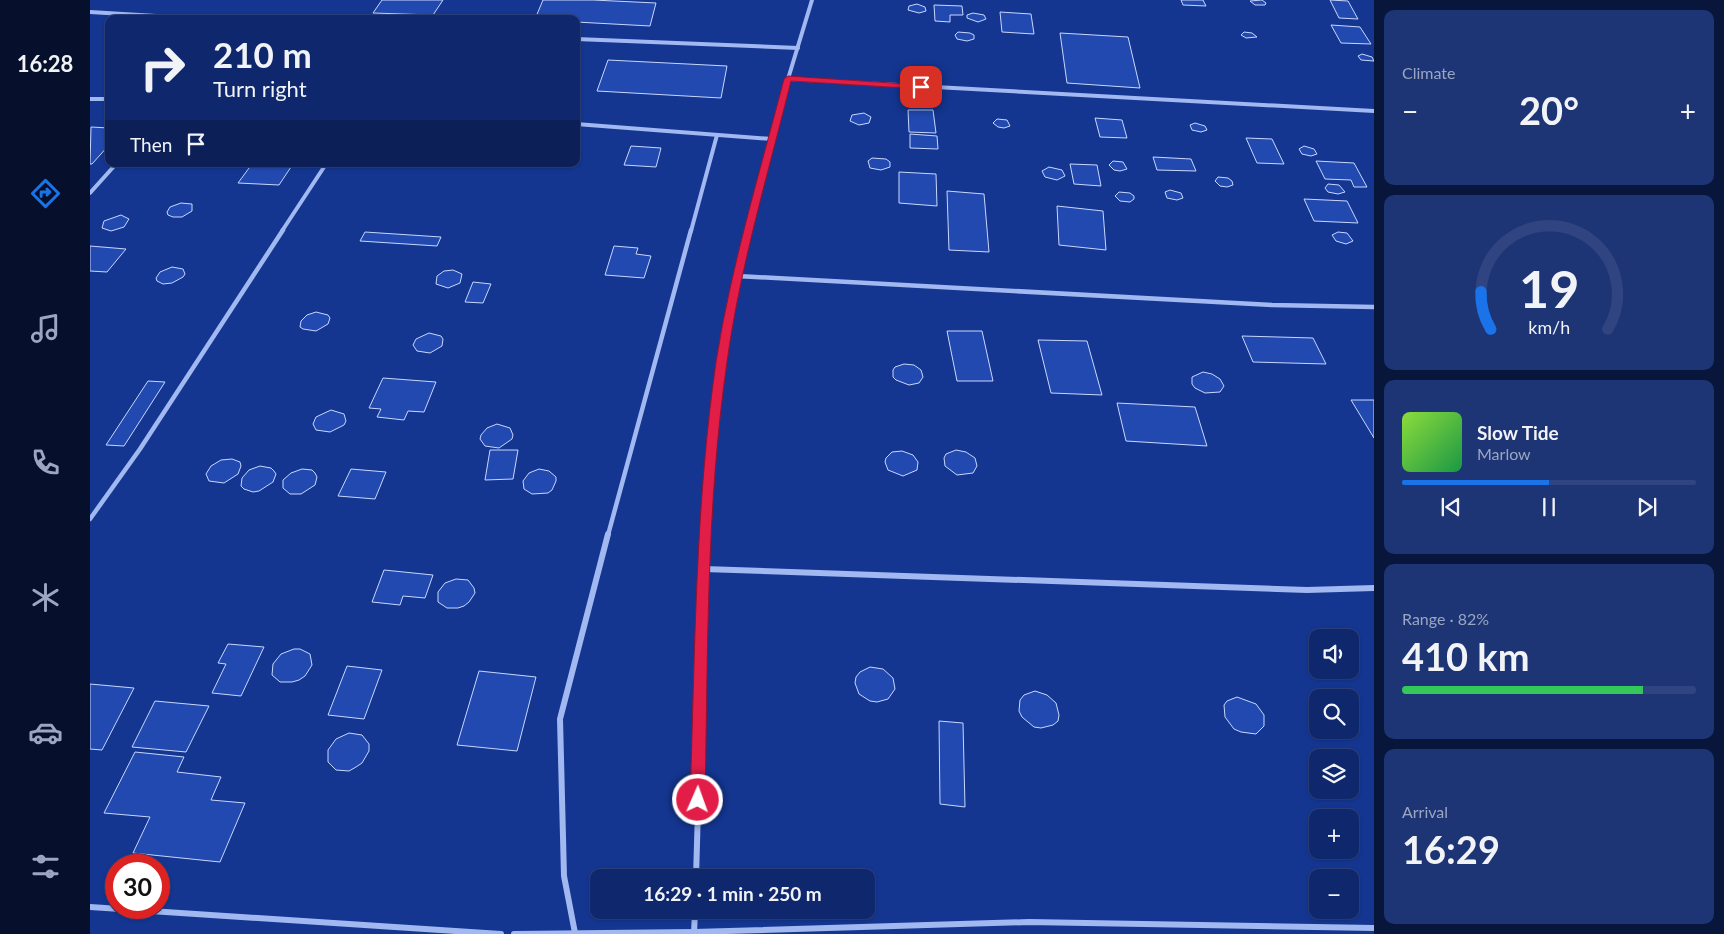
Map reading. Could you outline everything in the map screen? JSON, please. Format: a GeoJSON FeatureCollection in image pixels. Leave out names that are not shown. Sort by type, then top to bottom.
{"type":"FeatureCollection","features":[{"type":"Feature","properties":{"kind":"street"},"geometry":{"type":"LineString","coordinates":[[696,869],[704,569],[711,450],[722,361],[737,276],[788,79],[812,0]]}},
{"type":"Feature","properties":{"kind":"street"},"geometry":{"type":"LineString","coordinates":[[90,12],[140,15]]}},
{"type":"Feature","properties":{"kind":"street"},"geometry":{"type":"LineString","coordinates":[[580,39],[798,48]]}},
{"type":"Feature","properties":{"kind":"street"},"geometry":{"type":"LineString","coordinates":[[788,79],[1374,111]]}},
{"type":"Feature","properties":{"kind":"street"},"geometry":{"type":"LineString","coordinates":[[90,99],[105,99]]}},
{"type":"Feature","properties":{"kind":"street"},"geometry":{"type":"LineString","coordinates":[[580,124],[772,139]]}},
{"type":"Feature","properties":{"kind":"street"},"geometry":{"type":"LineString","coordinates":[[575,934],[564,876],[560,719],[597,575],[717,135]]}},
{"type":"Feature","properties":{"kind":"street"},"geometry":{"type":"LineString","coordinates":[[90,193],[113,167]]}},
{"type":"Feature","properties":{"kind":"street"},"geometry":{"type":"LineString","coordinates":[[90,519],[140,449],[324,167]]}},
{"type":"Feature","properties":{"kind":"street"},"geometry":{"type":"LineString","coordinates":[[737,276],[1272,305],[1374,307]]}},
{"type":"Feature","properties":{"kind":"street"},"geometry":{"type":"LineString","coordinates":[[704,569],[1307,590],[1374,588]]}},
{"type":"Feature","properties":{"kind":"street"},"geometry":{"type":"LineString","coordinates":[[90,907],[501,934]]}},
{"type":"Feature","properties":{"kind":"street"},"geometry":{"type":"LineString","coordinates":[[694,933],[695,919]]}},
{"type":"Feature","properties":{"kind":"street"},"geometry":{"type":"LineString","coordinates":[[514,934],[694,933],[1029,922],[1374,928]]}},
{"type":"Feature","properties":{"kind":"building"},"geometry":{"type":"Polygon","coordinates":[[[382,0],[443,0],[433,15],[373,13],[382,0]]]}},
{"type":"Feature","properties":{"kind":"building"},"geometry":{"type":"Polygon","coordinates":[[[543,0],[656,3],[650,26],[580,22],[580,15],[537,15],[543,0]]]}},
{"type":"Feature","properties":{"kind":"building"},"geometry":{"type":"Polygon","coordinates":[[[1181,0],[1203,0],[1206,6],[1183,5],[1181,0]]]}},
{"type":"Feature","properties":{"kind":"building"},"geometry":{"type":"Polygon","coordinates":[[[1262,0],[1266,3],[1265,5],[1255,5],[1250,1],[1262,0]]]}},
{"type":"Feature","properties":{"kind":"building"},"geometry":{"type":"Polygon","coordinates":[[[1330,0],[1348,1],[1358,19],[1339,18],[1330,0]]]}},
{"type":"Feature","properties":{"kind":"building"},"geometry":{"type":"Polygon","coordinates":[[[917,4],[925,7],[926,11],[919,13],[908,10],[909,6],[917,4]]]}},
{"type":"Feature","properties":{"kind":"building"},"geometry":{"type":"Polygon","coordinates":[[[934,5],[962,6],[963,15],[950,15],[950,22],[935,21],[934,5]]]}},
{"type":"Feature","properties":{"kind":"building"},"geometry":{"type":"Polygon","coordinates":[[[1000,12],[1031,14],[1034,34],[1002,32],[1000,12]]]}},
{"type":"Feature","properties":{"kind":"building"},"geometry":{"type":"Polygon","coordinates":[[[973,13],[984,15],[986,19],[978,22],[967,18],[967,15],[973,13]]]}},
{"type":"Feature","properties":{"kind":"building"},"geometry":{"type":"Polygon","coordinates":[[[1331,25],[1360,27],[1371,44],[1341,43],[1331,25]]]}},
{"type":"Feature","properties":{"kind":"building"},"geometry":{"type":"Polygon","coordinates":[[[958,32],[970,33],[974,35],[974,39],[967,41],[957,39],[955,35],[958,32]]]}},
{"type":"Feature","properties":{"kind":"building"},"geometry":{"type":"Polygon","coordinates":[[[1244,32],[1252,33],[1257,37],[1246,38],[1241,35],[1244,32]]]}},
{"type":"Feature","properties":{"kind":"building"},"geometry":{"type":"Polygon","coordinates":[[[1060,33],[1128,37],[1140,88],[1067,83],[1060,33]]]}},
{"type":"Feature","properties":{"kind":"building"},"geometry":{"type":"Polygon","coordinates":[[[1362,54],[1372,57],[1374,61],[1361,60],[1358,56],[1362,54]]]}},
{"type":"Feature","properties":{"kind":"building"},"geometry":{"type":"Polygon","coordinates":[[[608,60],[727,66],[721,98],[597,91],[608,60]]]}},
{"type":"Feature","properties":{"kind":"building"},"geometry":{"type":"Polygon","coordinates":[[[908,110],[933,110],[936,133],[909,132],[908,110]]]}},
{"type":"Feature","properties":{"kind":"building"},"geometry":{"type":"Polygon","coordinates":[[[864,113],[871,117],[869,123],[859,125],[850,121],[852,115],[864,113]]]}},
{"type":"Feature","properties":{"kind":"building"},"geometry":{"type":"Polygon","coordinates":[[[1095,118],[1122,120],[1127,138],[1100,137],[1095,118]]]}},
{"type":"Feature","properties":{"kind":"building"},"geometry":{"type":"Polygon","coordinates":[[[997,119],[1007,120],[1010,126],[998,127],[993,123],[997,119]]]}},
{"type":"Feature","properties":{"kind":"building"},"geometry":{"type":"Polygon","coordinates":[[[1195,123],[1205,126],[1207,130],[1201,132],[1192,130],[1190,125],[1195,123]]]}},
{"type":"Feature","properties":{"kind":"building"},"geometry":{"type":"Polygon","coordinates":[[[91,127],[105,128],[105,149],[90,164],[91,127]]]}},
{"type":"Feature","properties":{"kind":"building"},"geometry":{"type":"Polygon","coordinates":[[[910,134],[937,136],[938,149],[910,148],[910,134]]]}},
{"type":"Feature","properties":{"kind":"building"},"geometry":{"type":"Polygon","coordinates":[[[1246,138],[1272,139],[1284,164],[1257,163],[1246,138]]]}},
{"type":"Feature","properties":{"kind":"building"},"geometry":{"type":"Polygon","coordinates":[[[631,146],[661,148],[656,167],[624,165],[631,146]]]}},
{"type":"Feature","properties":{"kind":"building"},"geometry":{"type":"Polygon","coordinates":[[[1304,146],[1314,149],[1317,154],[1311,156],[1302,154],[1299,149],[1304,146]]]}},
{"type":"Feature","properties":{"kind":"building"},"geometry":{"type":"Polygon","coordinates":[[[1153,157],[1191,159],[1196,171],[1157,170],[1153,157]]]}},
{"type":"Feature","properties":{"kind":"building"},"geometry":{"type":"Polygon","coordinates":[[[872,158],[886,159],[890,162],[890,167],[881,170],[870,168],[868,161],[872,158]]]}},
{"type":"Feature","properties":{"kind":"building"},"geometry":{"type":"Polygon","coordinates":[[[1113,161],[1123,162],[1127,169],[1114,170],[1109,165],[1113,161]]]}},
{"type":"Feature","properties":{"kind":"building"},"geometry":{"type":"Polygon","coordinates":[[[1316,161],[1354,163],[1367,187],[1354,187],[1351,180],[1325,179],[1316,161]]]}},
{"type":"Feature","properties":{"kind":"building"},"geometry":{"type":"Polygon","coordinates":[[[1070,164],[1097,165],[1101,186],[1074,184],[1070,164]]]}},
{"type":"Feature","properties":{"kind":"building"},"geometry":{"type":"Polygon","coordinates":[[[250,167],[291,167],[279,185],[238,183],[250,167]]]}},
{"type":"Feature","properties":{"kind":"building"},"geometry":{"type":"Polygon","coordinates":[[[1049,167],[1062,170],[1065,176],[1057,180],[1045,177],[1042,171],[1049,167]]]}},
{"type":"Feature","properties":{"kind":"building"},"geometry":{"type":"Polygon","coordinates":[[[899,172],[936,174],[937,206],[899,203],[899,172]]]}},
{"type":"Feature","properties":{"kind":"building"},"geometry":{"type":"Polygon","coordinates":[[[1218,177],[1228,178],[1232,181],[1233,185],[1227,187],[1220,186],[1215,181],[1218,177]]]}},
{"type":"Feature","properties":{"kind":"building"},"geometry":{"type":"Polygon","coordinates":[[[1328,184],[1339,185],[1345,192],[1338,194],[1328,192],[1325,188],[1328,184]]]}},
{"type":"Feature","properties":{"kind":"building"},"geometry":{"type":"Polygon","coordinates":[[[1170,190],[1181,193],[1183,198],[1177,200],[1167,198],[1165,192],[1170,190]]]}},
{"type":"Feature","properties":{"kind":"building"},"geometry":{"type":"Polygon","coordinates":[[[947,191],[984,194],[989,252],[949,250],[947,191]]]}},
{"type":"Feature","properties":{"kind":"building"},"geometry":{"type":"Polygon","coordinates":[[[1119,192],[1130,193],[1134,196],[1134,199],[1130,202],[1120,201],[1115,196],[1119,192]]]}},
{"type":"Feature","properties":{"kind":"building"},"geometry":{"type":"Polygon","coordinates":[[[1304,199],[1347,201],[1358,223],[1314,221],[1304,199]]]}},
{"type":"Feature","properties":{"kind":"building"},"geometry":{"type":"Polygon","coordinates":[[[181,203],[192,204],[192,211],[182,217],[168,215],[167,212],[170,207],[181,203]]]}},
{"type":"Feature","properties":{"kind":"building"},"geometry":{"type":"Polygon","coordinates":[[[1057,206],[1103,211],[1106,250],[1059,245],[1057,206]]]}},
{"type":"Feature","properties":{"kind":"building"},"geometry":{"type":"Polygon","coordinates":[[[121,215],[129,219],[124,227],[111,231],[102,228],[104,221],[121,215]]]}},
{"type":"Feature","properties":{"kind":"building"},"geometry":{"type":"Polygon","coordinates":[[[365,232],[441,237],[437,246],[360,241],[365,232]]]}},
{"type":"Feature","properties":{"kind":"building"},"geometry":{"type":"Polygon","coordinates":[[[1338,232],[1347,233],[1353,241],[1346,244],[1336,241],[1332,235],[1338,232]]]}},
{"type":"Feature","properties":{"kind":"building"},"geometry":{"type":"Polygon","coordinates":[[[90,246],[126,249],[107,272],[90,271],[90,246]]]}},
{"type":"Feature","properties":{"kind":"building"},"geometry":{"type":"Polygon","coordinates":[[[614,246],[638,248],[636,254],[651,256],[644,278],[605,275],[614,246]]]}},
{"type":"Feature","properties":{"kind":"building"},"geometry":{"type":"Polygon","coordinates":[[[172,267],[183,269],[185,274],[183,277],[172,283],[163,284],[157,281],[156,278],[160,272],[172,267]]]}},
{"type":"Feature","properties":{"kind":"building"},"geometry":{"type":"Polygon","coordinates":[[[453,270],[462,274],[460,283],[448,288],[436,284],[437,276],[444,271],[453,270]]]}},
{"type":"Feature","properties":{"kind":"building"},"geometry":{"type":"Polygon","coordinates":[[[473,282],[491,284],[483,303],[465,302],[473,282]]]}},
{"type":"Feature","properties":{"kind":"building"},"geometry":{"type":"Polygon","coordinates":[[[316,312],[328,315],[330,318],[328,324],[316,331],[300,327],[301,321],[307,315],[316,312]]]}},
{"type":"Feature","properties":{"kind":"building"},"geometry":{"type":"Polygon","coordinates":[[[947,331],[982,331],[993,381],[957,381],[947,331]]]}},
{"type":"Feature","properties":{"kind":"building"},"geometry":{"type":"Polygon","coordinates":[[[429,333],[441,336],[443,339],[442,346],[430,353],[417,351],[413,345],[416,339],[429,333]]]}},
{"type":"Feature","properties":{"kind":"building"},"geometry":{"type":"Polygon","coordinates":[[[1242,336],[1313,338],[1326,364],[1253,362],[1242,336]]]}},
{"type":"Feature","properties":{"kind":"building"},"geometry":{"type":"Polygon","coordinates":[[[1038,340],[1087,341],[1102,395],[1051,393],[1038,340]]]}},
{"type":"Feature","properties":{"kind":"building"},"geometry":{"type":"Polygon","coordinates":[[[904,364],[914,365],[921,370],[923,377],[919,383],[909,385],[893,377],[895,367],[904,364]]]}},
{"type":"Feature","properties":{"kind":"building"},"geometry":{"type":"Polygon","coordinates":[[[1203,372],[1212,374],[1220,379],[1224,386],[1220,392],[1205,393],[1195,388],[1192,384],[1192,377],[1203,372]]]}},
{"type":"Feature","properties":{"kind":"building"},"geometry":{"type":"Polygon","coordinates":[[[383,378],[436,382],[424,412],[408,411],[404,420],[377,417],[381,409],[369,408],[383,378]]]}},
{"type":"Feature","properties":{"kind":"building"},"geometry":{"type":"Polygon","coordinates":[[[148,381],[165,382],[124,446],[106,445],[148,381]]]}},
{"type":"Feature","properties":{"kind":"building"},"geometry":{"type":"Polygon","coordinates":[[[1351,400],[1374,400],[1374,438],[1351,400]]]}},
{"type":"Feature","properties":{"kind":"building"},"geometry":{"type":"Polygon","coordinates":[[[1117,403],[1195,407],[1207,446],[1126,441],[1117,403]]]}},
{"type":"Feature","properties":{"kind":"building"},"geometry":{"type":"Polygon","coordinates":[[[331,410],[344,414],[346,421],[344,425],[330,432],[316,430],[313,424],[316,417],[331,410]]]}},
{"type":"Feature","properties":{"kind":"building"},"geometry":{"type":"Polygon","coordinates":[[[497,424],[510,428],[513,435],[512,439],[499,448],[485,446],[480,439],[481,435],[487,428],[497,424]]]}},
{"type":"Feature","properties":{"kind":"building"},"geometry":{"type":"Polygon","coordinates":[[[490,450],[518,450],[513,479],[485,480],[490,450]]]}},
{"type":"Feature","properties":{"kind":"building"},"geometry":{"type":"Polygon","coordinates":[[[956,450],[966,452],[975,458],[977,466],[973,473],[957,475],[945,466],[944,458],[946,454],[956,450]]]}},
{"type":"Feature","properties":{"kind":"building"},"geometry":{"type":"Polygon","coordinates":[[[902,451],[913,455],[918,462],[917,470],[903,476],[888,470],[885,462],[892,452],[902,451]]]}},
{"type":"Feature","properties":{"kind":"building"},"geometry":{"type":"Polygon","coordinates":[[[232,459],[240,462],[241,466],[238,474],[224,483],[209,481],[206,474],[211,466],[221,460],[232,459]]]}},
{"type":"Feature","properties":{"kind":"building"},"geometry":{"type":"Polygon","coordinates":[[[260,466],[271,468],[274,471],[276,474],[273,482],[259,491],[253,492],[244,489],[241,486],[242,478],[249,470],[260,466]]]}},
{"type":"Feature","properties":{"kind":"building"},"geometry":{"type":"Polygon","coordinates":[[[302,469],[312,470],[315,473],[317,477],[315,485],[301,494],[290,494],[283,488],[283,480],[291,473],[302,469]]]}},
{"type":"Feature","properties":{"kind":"building"},"geometry":{"type":"Polygon","coordinates":[[[351,469],[386,472],[375,499],[338,496],[351,469]]]}},
{"type":"Feature","properties":{"kind":"building"},"geometry":{"type":"Polygon","coordinates":[[[539,469],[549,471],[556,477],[556,481],[552,490],[548,493],[532,494],[524,489],[523,481],[529,473],[539,469]]]}},
{"type":"Feature","properties":{"kind":"building"},"geometry":{"type":"Polygon","coordinates":[[[384,570],[433,575],[425,598],[403,596],[400,605],[372,602],[384,570]]]}},
{"type":"Feature","properties":{"kind":"building"},"geometry":{"type":"Polygon","coordinates":[[[456,579],[468,580],[475,593],[464,606],[447,608],[438,602],[438,592],[445,583],[456,579]]]}},
{"type":"Feature","properties":{"kind":"building"},"geometry":{"type":"Polygon","coordinates":[[[228,644],[264,647],[241,696],[212,693],[226,664],[218,663],[228,644]]]}},
{"type":"Feature","properties":{"kind":"building"},"geometry":{"type":"Polygon","coordinates":[[[294,649],[300,649],[310,654],[312,665],[305,676],[299,680],[280,682],[272,675],[273,664],[281,654],[294,649]]]}},
{"type":"Feature","properties":{"kind":"building"},"geometry":{"type":"Polygon","coordinates":[[[347,666],[382,670],[364,719],[328,715],[347,666]]]}},
{"type":"Feature","properties":{"kind":"building"},"geometry":{"type":"Polygon","coordinates":[[[870,667],[883,669],[893,678],[895,689],[888,699],[877,702],[870,701],[859,694],[855,683],[856,677],[860,672],[870,667]]]}},
{"type":"Feature","properties":{"kind":"building"},"geometry":{"type":"Polygon","coordinates":[[[479,671],[536,677],[517,751],[457,745],[479,671]]]}},
{"type":"Feature","properties":{"kind":"building"},"geometry":{"type":"Polygon","coordinates":[[[90,684],[134,688],[102,750],[90,749],[90,684]]]}},
{"type":"Feature","properties":{"kind":"building"},"geometry":{"type":"Polygon","coordinates":[[[1035,691],[1047,695],[1056,703],[1059,715],[1058,721],[1053,725],[1041,728],[1034,727],[1022,717],[1019,711],[1020,700],[1024,695],[1035,691]]]}},
{"type":"Feature","properties":{"kind":"building"},"geometry":{"type":"Polygon","coordinates":[[[1237,697],[1256,704],[1264,715],[1264,726],[1256,734],[1234,729],[1225,717],[1224,705],[1227,701],[1237,697]]]}},
{"type":"Feature","properties":{"kind":"building"},"geometry":{"type":"Polygon","coordinates":[[[155,701],[209,706],[186,752],[132,747],[155,701]]]}},
{"type":"Feature","properties":{"kind":"building"},"geometry":{"type":"Polygon","coordinates":[[[939,721],[963,723],[965,807],[940,804],[939,721]]]}},
{"type":"Feature","properties":{"kind":"building"},"geometry":{"type":"Polygon","coordinates":[[[349,733],[362,735],[369,744],[369,751],[362,763],[356,767],[349,771],[336,770],[328,762],[328,750],[336,739],[349,733]]]}},
{"type":"Feature","properties":{"kind":"building"},"geometry":{"type":"Polygon","coordinates":[[[135,752],[184,757],[177,772],[221,777],[211,800],[245,803],[220,862],[170,857],[170,854],[133,853],[150,817],[104,813],[135,752]]]}},
{"type":"Feature","properties":{"kind":"route"},"geometry":{"type":"LineString","coordinates":[[698,800],[704,569],[711,450],[722,361],[737,276],[788,79],[921,87]]}}]}
